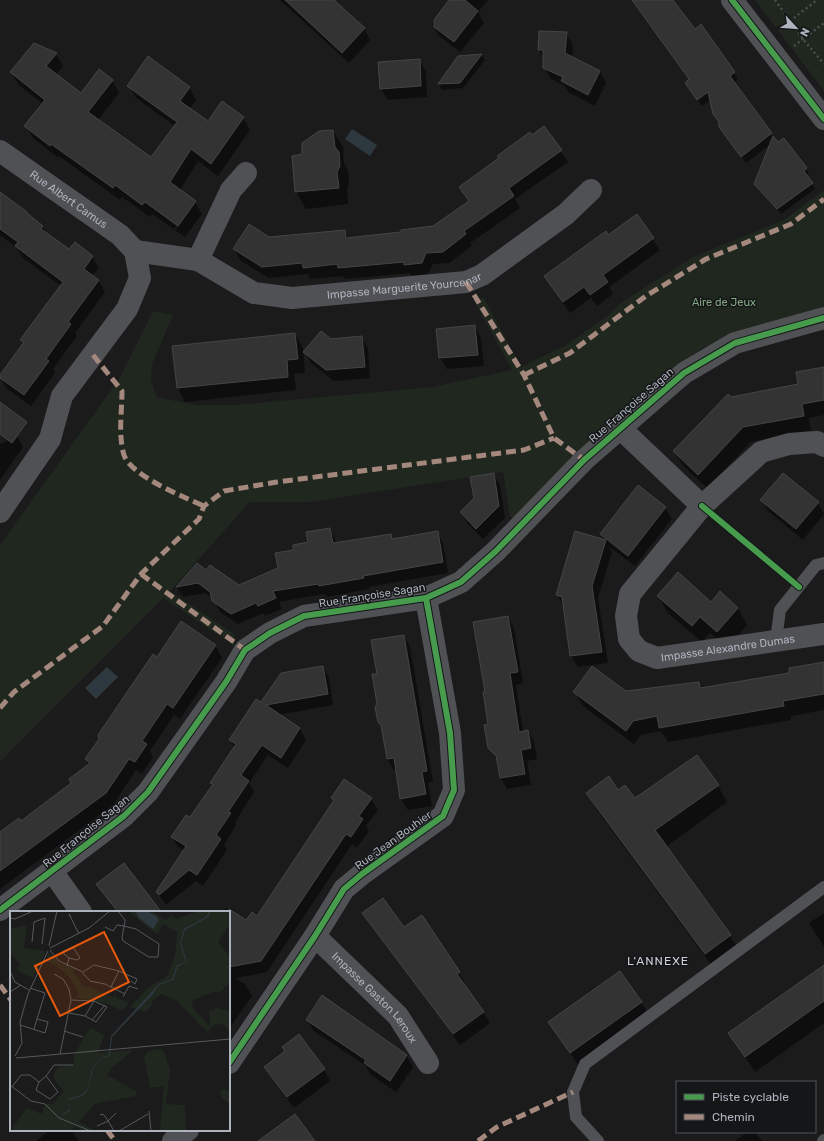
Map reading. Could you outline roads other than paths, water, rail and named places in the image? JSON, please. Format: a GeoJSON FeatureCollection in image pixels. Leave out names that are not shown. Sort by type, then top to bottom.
{"type":"FeatureCollection","features":[{"type":"Feature","properties":{"kind":"street"},"geometry":{"type":"LineString","coordinates":[[732,0],[824,119]]}},
{"type":"Feature","properties":{"kind":"street","name":"Rue Albert Camus"},"geometry":{"type":"LineString","coordinates":[[0,151],[120,235],[136,251]]}},
{"type":"Feature","properties":{"kind":"street"},"geometry":{"type":"LineString","coordinates":[[198,260],[231,190],[246,173]]}},
{"type":"Feature","properties":{"kind":"street","name":"Impasse Marguerite Yourcenar"},"geometry":{"type":"LineString","coordinates":[[136,251],[198,260],[254,293],[292,298],[466,282],[482,275],[566,214],[591,190]]}},
{"type":"Feature","properties":{"kind":"street"},"geometry":{"type":"LineString","coordinates":[[0,512],[50,439],[62,396],[127,309],[140,278],[136,251]]}},
{"type":"Feature","properties":{"kind":"street","name":"Rue Françoise Sagan"},"geometry":{"type":"LineString","coordinates":[[0,910],[124,816],[148,792],[226,682],[246,650],[270,633],[304,616],[426,598],[461,582],[490,556],[584,460],[684,373],[735,343],[824,318]]}},
{"type":"Feature","properties":{"kind":"street"},"geometry":{"type":"LineString","coordinates":[[620,428],[702,506]]}},
{"type":"Feature","properties":{"kind":"street","name":"Impasse Alexandre Dumas"},"geometry":{"type":"LineString","coordinates":[[824,446],[817,442],[789,444],[761,452],[702,506],[630,594],[626,616],[629,639],[639,651],[657,658],[824,634]]}},
{"type":"Feature","properties":{"kind":"street","name":"Rue Jean Bouhier"},"geometry":{"type":"LineString","coordinates":[[230,1062],[315,936],[344,889],[362,874],[443,816],[454,790],[450,733],[426,598]]}},
{"type":"Feature","properties":{"kind":"street"},"geometry":{"type":"LineString","coordinates":[[52,871],[80,911]]}},
{"type":"Feature","properties":{"kind":"street","name":"Impasse Gaston Leroux"},"geometry":{"type":"LineString","coordinates":[[315,936],[398,1016],[428,1063]]}},
{"type":"Feature","properties":{"kind":"street"},"geometry":{"type":"LineString","coordinates":[[173,1141],[187,1131]]}},
{"type":"Feature","properties":{"kind":"lane"},"geometry":{"type":"LineString","coordinates":[[776,641],[780,610],[816,565],[824,563]]}},
{"type":"Feature","properties":{"kind":"lane"},"geometry":{"type":"LineString","coordinates":[[598,1141],[576,1117],[573,1092],[586,1064],[824,887]]}},
{"type":"Feature","properties":{"kind":"district","name":"L'ANNEXE"},"geometry":{"type":"Point","coordinates":[658,961]}},
{"type":"Feature","properties":{"kind":"park label","name":"Aire de Jeux"},"geometry":{"type":"Point","coordinates":[724,302]}}]}
